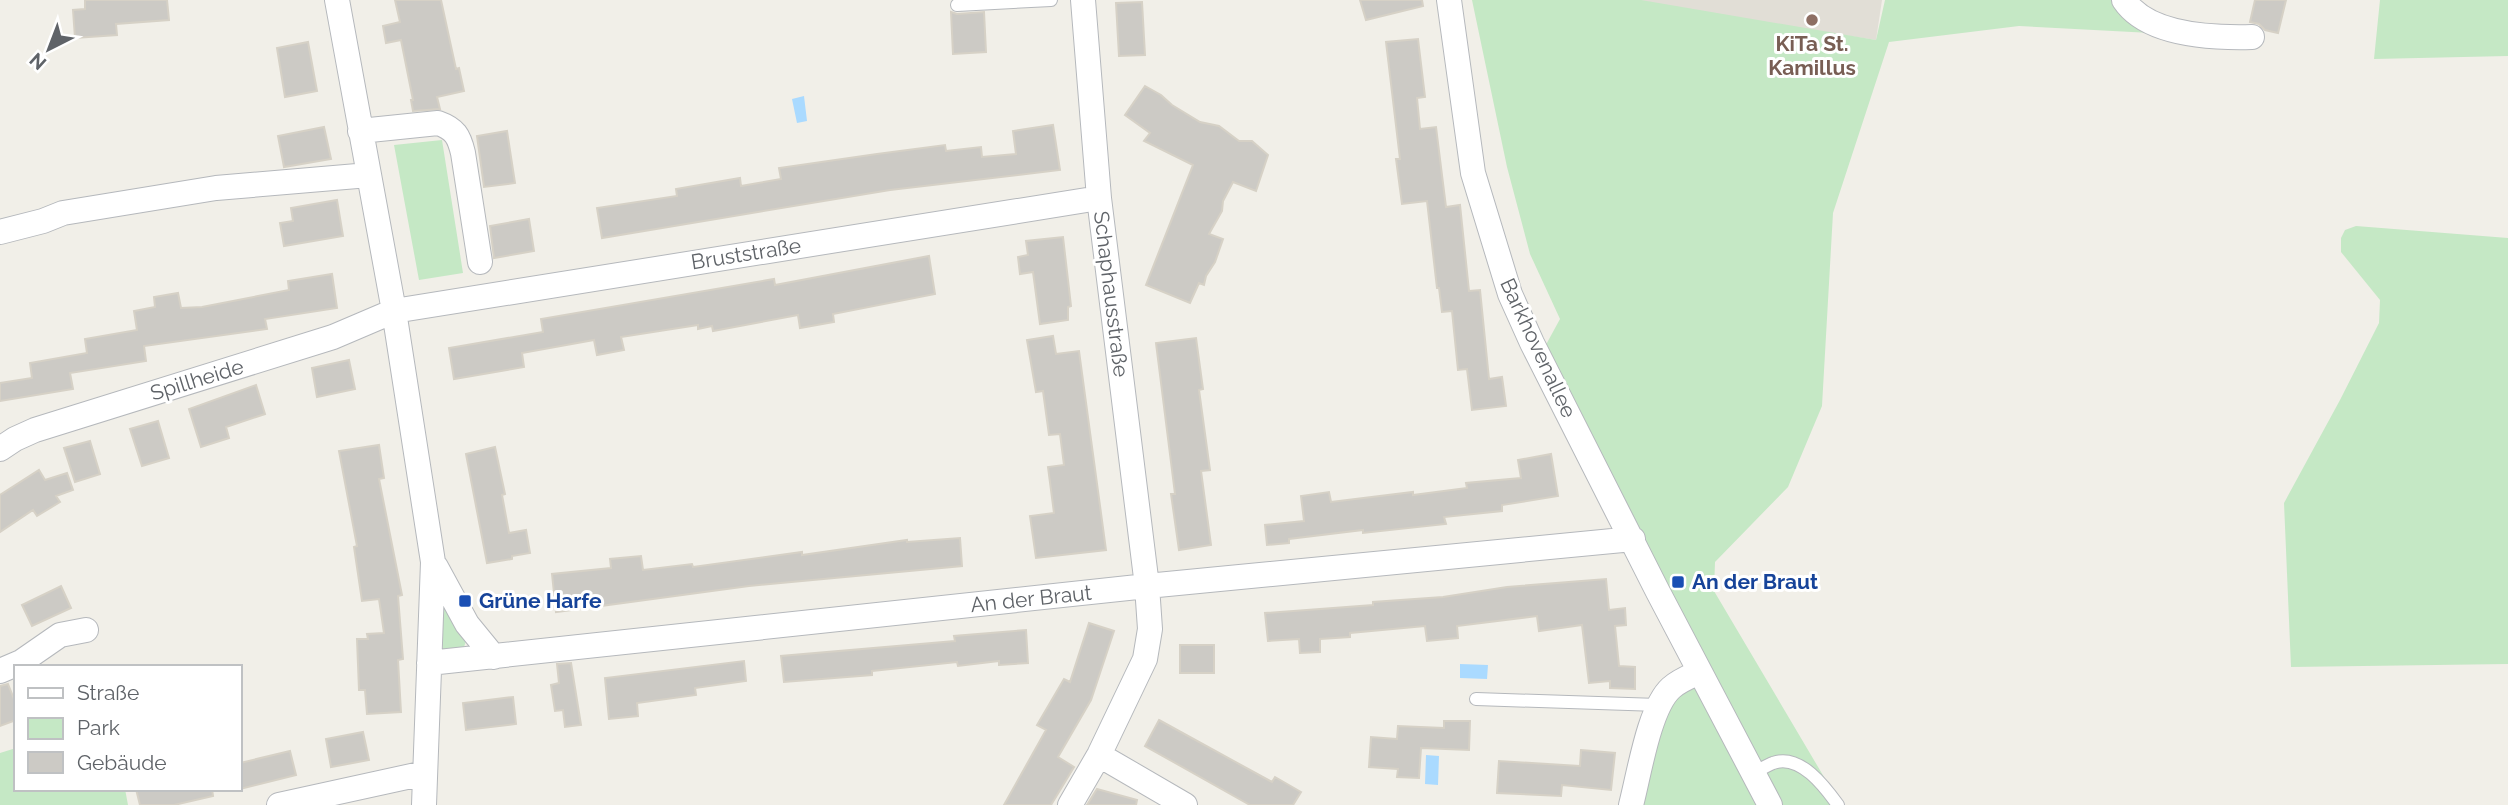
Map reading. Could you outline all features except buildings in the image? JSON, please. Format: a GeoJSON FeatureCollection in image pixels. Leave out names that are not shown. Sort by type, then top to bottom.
{"type":"FeatureCollection","features":[{"type":"Feature","properties":{"kind":"street"},"geometry":{"type":"LineString","coordinates":[[337,0],[394,311],[433,562],[424,805]]}},
{"type":"Feature","properties":{"kind":"street","name":"Schaphausstraße"},"geometry":{"type":"LineString","coordinates":[[1070,805],[1099,755],[1145,659],[1150,629],[1099,198],[1083,0]]}},
{"type":"Feature","properties":{"kind":"street","name":"Barkhovenallee"},"geometry":{"type":"LineString","coordinates":[[1449,0],[1473,173],[1510,294],[1538,355],[1770,805]]}},
{"type":"Feature","properties":{"kind":"street"},"geometry":{"type":"LineString","coordinates":[[2124,0],[2128,6],[2150,21],[2178,31],[2212,38],[2252,37]]}},
{"type":"Feature","properties":{"kind":"street"},"geometry":{"type":"LineString","coordinates":[[360,131],[438,123],[451,127],[459,137],[463,153],[480,262]]}},
{"type":"Feature","properties":{"kind":"street"},"geometry":{"type":"LineString","coordinates":[[0,232],[63,213],[203,190],[369,175]]}},
{"type":"Feature","properties":{"kind":"street","name":"Bruststraße"},"geometry":{"type":"LineString","coordinates":[[394,311],[1099,198]]}},
{"type":"Feature","properties":{"kind":"street","name":"Spillheide"},"geometry":{"type":"LineString","coordinates":[[0,449],[34,430],[332,337],[394,311]]}},
{"type":"Feature","properties":{"kind":"street","name":"An der Braut"},"geometry":{"type":"LineString","coordinates":[[429,663],[1147,586],[1633,540]]}},
{"type":"Feature","properties":{"kind":"street"},"geometry":{"type":"LineString","coordinates":[[433,562],[467,624],[494,657]]}},
{"type":"Feature","properties":{"kind":"street"},"geometry":{"type":"LineString","coordinates":[[0,671],[21,662],[60,635],[86,630]]}},
{"type":"Feature","properties":{"kind":"street"},"geometry":{"type":"LineString","coordinates":[[1631,805],[1658,705],[1681,680],[1700,672]]}},
{"type":"Feature","properties":{"kind":"street"},"geometry":{"type":"LineString","coordinates":[[1099,755],[1185,805]]}},
{"type":"Feature","properties":{"kind":"street"},"geometry":{"type":"LineString","coordinates":[[279,805],[425,773]]}},
{"type":"Feature","properties":{"kind":"lane"},"geometry":{"type":"LineString","coordinates":[[957,5],[1051,0]]}},
{"type":"Feature","properties":{"kind":"lane"},"geometry":{"type":"LineString","coordinates":[[1476,699],[1658,705]]}},
{"type":"Feature","properties":{"kind":"lane"},"geometry":{"type":"LineString","coordinates":[[1754,773],[1775,761],[1789,762],[1814,775],[1824,784],[1838,805]]}},
{"type":"Feature","properties":{"kind":"shaded area","name":"KiTa St. Kamillus"},"geometry":{"type":"Polygon","coordinates":[[[1613,0],[1882,0],[1876,40],[1613,0]]]}},
{"type":"Feature","properties":{"kind":"green space"},"geometry":{"type":"Polygon","coordinates":[[[1472,0],[1641,0],[1876,40],[1885,0],[2121,0],[2151,33],[2019,26],[1889,42],[1833,213],[1822,406],[1788,487],[1715,562],[1714,591],[1824,777],[1822,787],[1834,805],[1634,805],[1654,723],[1698,676],[1542,352],[1560,319],[1530,254],[1507,167],[1472,0]]]}},
{"type":"Feature","properties":{"kind":"green space"},"geometry":{"type":"Polygon","coordinates":[[[2380,0],[2508,0],[2508,56],[2374,59],[2380,0]]]}},
{"type":"Feature","properties":{"kind":"green space"},"geometry":{"type":"Polygon","coordinates":[[[442,140],[463,273],[419,280],[394,145],[442,140]]]}},
{"type":"Feature","properties":{"kind":"green space"},"geometry":{"type":"Polygon","coordinates":[[[2356,226],[2508,238],[2508,664],[2291,667],[2284,503],[2379,323],[2380,300],[2341,252],[2341,238],[2345,230],[2356,226]]]}},
{"type":"Feature","properties":{"kind":"green space"},"geometry":{"type":"Polygon","coordinates":[[[442,600],[468,635],[464,647],[455,652],[443,649],[439,633],[442,600]]]}},
{"type":"Feature","properties":{"kind":"green space"},"geometry":{"type":"Polygon","coordinates":[[[14,749],[14,791],[125,791],[128,805],[0,805],[0,753],[14,749]]]}},
{"type":"Feature","properties":{"kind":"water"},"geometry":{"type":"Polygon","coordinates":[[[804,96],[807,121],[797,123],[792,99],[804,96]]]}},
{"type":"Feature","properties":{"kind":"water"},"geometry":{"type":"Polygon","coordinates":[[[1460,664],[1488,665],[1487,679],[1460,678],[1460,664]]]}},
{"type":"Feature","properties":{"kind":"water"},"geometry":{"type":"Polygon","coordinates":[[[1426,755],[1439,756],[1438,785],[1425,784],[1426,755]]]}},
{"type":"Feature","properties":{"kind":"place","name":"KiTa St. Kamillus"},"geometry":{"type":"Point","coordinates":[1812,20]}},
{"type":"Feature","properties":{"kind":"place","name":"An der Braut"},"geometry":{"type":"Point","coordinates":[1678,582]}},
{"type":"Feature","properties":{"kind":"place","name":"Grüne Harfe"},"geometry":{"type":"Point","coordinates":[465,601]}}]}
